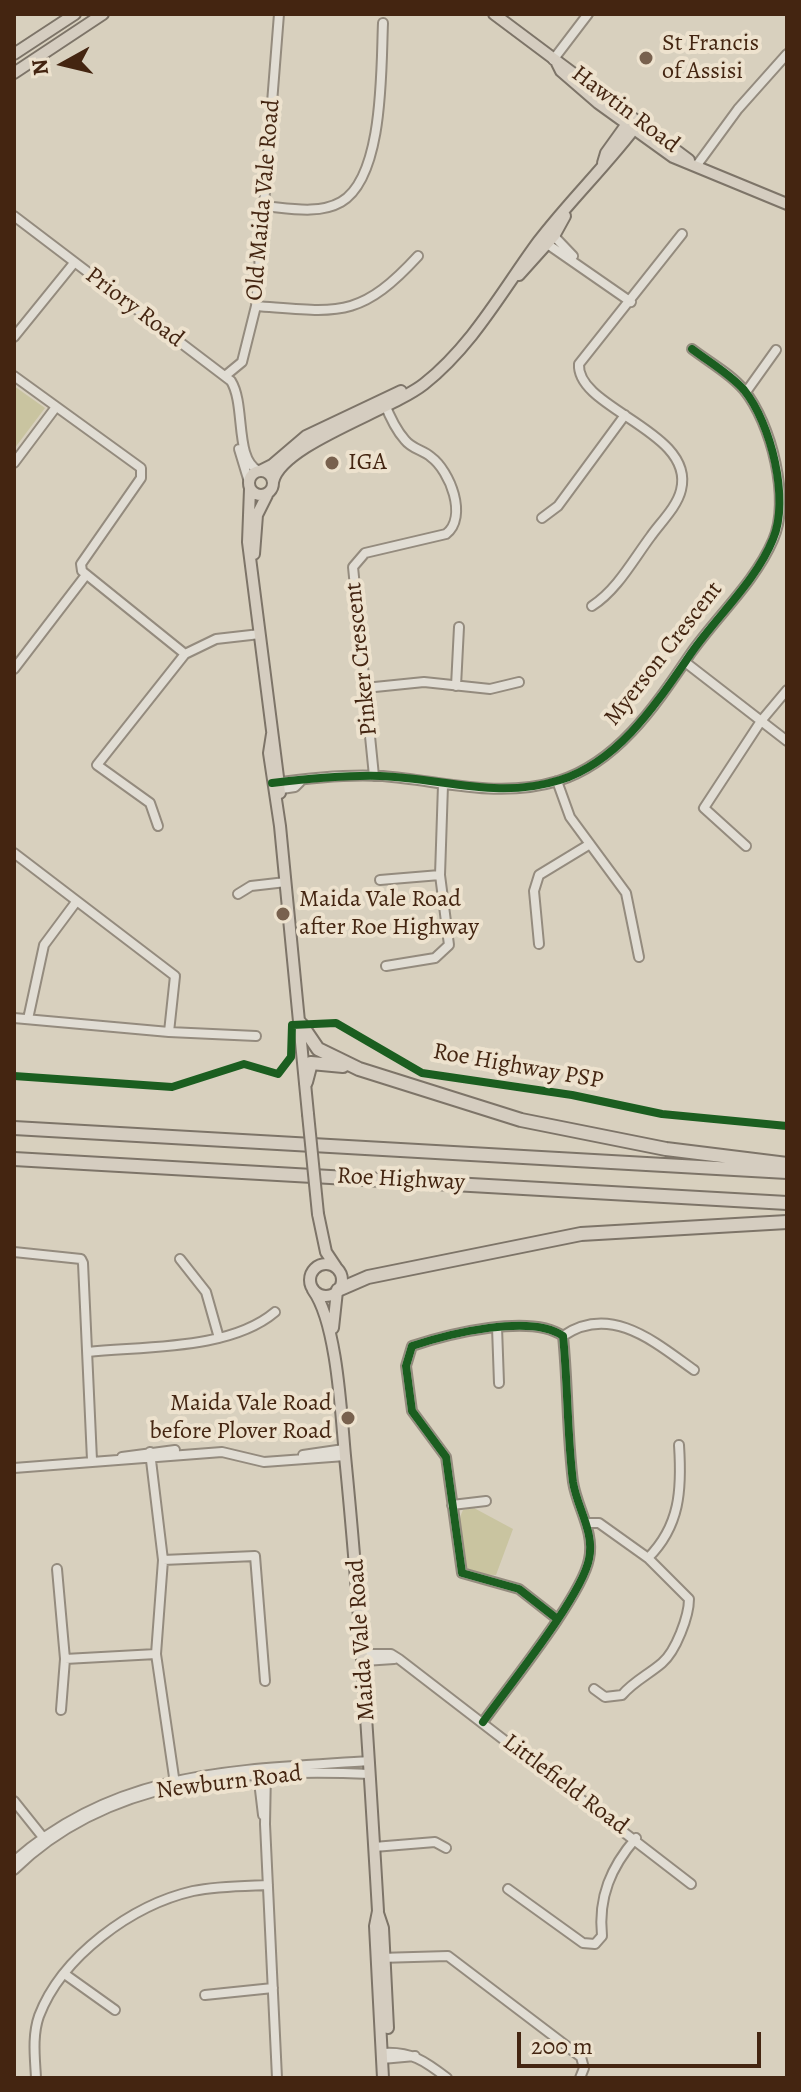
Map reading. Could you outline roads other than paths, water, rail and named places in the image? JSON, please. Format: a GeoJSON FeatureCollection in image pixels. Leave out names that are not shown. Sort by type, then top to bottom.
{"type":"FeatureCollection","features":[{"type":"Feature","properties":{"kind":"highway"},"geometry":{"type":"LineString","coordinates":[[301,1024],[318,1049],[359,1069],[521,1120],[666,1149],[787,1164]]}},
{"type":"Feature","properties":{"kind":"highway"},"geometry":{"type":"LineString","coordinates":[[306,1082],[308,1067],[313,1063],[359,1069]]}},
{"type":"Feature","properties":{"kind":"highway","name":"Roe Highway"},"geometry":{"type":"LineString","coordinates":[[14,1128],[787,1172]]}},
{"type":"Feature","properties":{"kind":"highway","name":"Roe Highway"},"geometry":{"type":"LineString","coordinates":[[14,1159],[787,1203]]}},
{"type":"Feature","properties":{"kind":"highway"},"geometry":{"type":"LineString","coordinates":[[338,1291],[368,1277],[581,1234],[787,1222]]}},
{"type":"Feature","properties":{"kind":"main road"},"geometry":{"type":"LineString","coordinates":[[14,54],[75,14]]}},
{"type":"Feature","properties":{"kind":"main road"},"geometry":{"type":"LineString","coordinates":[[14,73],[103,14]]}},
{"type":"Feature","properties":{"kind":"main road","name":"Hawtin Road"},"geometry":{"type":"LineString","coordinates":[[494,14],[555,62],[561,71],[694,163],[787,204]]}},
{"type":"Feature","properties":{"kind":"main road"},"geometry":{"type":"LineString","coordinates":[[256,600],[255,531],[259,507],[281,466],[306,446],[385,405],[435,373],[465,345],[603,163],[606,153],[633,123]]}},
{"type":"Feature","properties":{"kind":"main road"},"geometry":{"type":"LineString","coordinates":[[320,1231],[319,1253],[311,1274],[313,1290],[323,1296],[338,1291],[342,1277],[326,1252],[318,1214],[276,786],[268,748],[272,734],[248,542],[249,486],[252,475],[272,465],[306,436],[385,405]]}},
{"type":"Feature","properties":{"kind":"main road"},"geometry":{"type":"LineString","coordinates":[[260,471],[267,472],[273,482]]}},
{"type":"Feature","properties":{"kind":"main road"},"geometry":{"type":"LineString","coordinates":[[249,486],[256,495],[267,495]]}},
{"type":"Feature","properties":{"kind":"main road"},"geometry":{"type":"LineString","coordinates":[[311,1274],[324,1264],[337,1268]]}},
{"type":"Feature","properties":{"kind":"main road","name":"Maida Vale Road"},"geometry":{"type":"LineString","coordinates":[[313,1290],[326,1313],[335,1370],[364,1657],[386,2078]]}},
{"type":"Feature","properties":{"kind":"main road","name":"Maida Vale Road"},"geometry":{"type":"LineString","coordinates":[[335,1370],[333,1321],[338,1291]]}},
{"type":"Feature","properties":{"kind":"street","name":"Old Maida Vale Road"},"geometry":{"type":"LineString","coordinates":[[225,376],[242,362],[256,306],[279,14]]}},
{"type":"Feature","properties":{"kind":"street"},"geometry":{"type":"LineString","coordinates":[[555,62],[588,14]]}},
{"type":"Feature","properties":{"kind":"street"},"geometry":{"type":"LineString","coordinates":[[263,206],[316,209],[340,203],[360,186],[372,156],[383,23]]}},
{"type":"Feature","properties":{"kind":"street"},"geometry":{"type":"LineString","coordinates":[[694,163],[787,54]]}},
{"type":"Feature","properties":{"kind":"street","name":"Priory Road"},"geometry":{"type":"LineString","coordinates":[[14,216],[225,376],[236,389],[245,456],[251,467],[260,471]]}},
{"type":"Feature","properties":{"kind":"street"},"geometry":{"type":"LineString","coordinates":[[592,606],[611,590],[682,490],[680,470],[664,445],[583,383],[578,367],[586,351],[631,302],[682,234]]}},
{"type":"Feature","properties":{"kind":"street"},"geometry":{"type":"LineString","coordinates":[[547,238],[631,302]]}},
{"type":"Feature","properties":{"kind":"street"},"geometry":{"type":"LineString","coordinates":[[256,306],[334,310],[367,302],[392,284],[418,256]]}},
{"type":"Feature","properties":{"kind":"street"},"geometry":{"type":"LineString","coordinates":[[14,337],[74,263]]}},
{"type":"Feature","properties":{"kind":"street","name":"Myerson Crescent"},"geometry":{"type":"LineString","coordinates":[[276,786],[374,776],[507,790],[575,775],[615,748],[653,708],[760,564],[775,537],[783,475],[746,392],[692,349]]}},
{"type":"Feature","properties":{"kind":"street"},"geometry":{"type":"LineString","coordinates":[[746,392],[776,350]]}},
{"type":"Feature","properties":{"kind":"street"},"geometry":{"type":"LineString","coordinates":[[14,376],[141,468],[142,473],[81,564],[86,575],[185,654]]}},
{"type":"Feature","properties":{"kind":"street","name":"Pinker Crescent"},"geometry":{"type":"LineString","coordinates":[[374,776],[355,563],[365,553],[446,534],[453,528],[456,516],[446,476],[429,455],[406,441],[385,405]]}},
{"type":"Feature","properties":{"kind":"street"},"geometry":{"type":"LineString","coordinates":[[14,463],[56,407]]}},
{"type":"Feature","properties":{"kind":"street","name":"Priory Road"},"geometry":{"type":"LineString","coordinates":[[240,409],[239,453],[249,486]]}},
{"type":"Feature","properties":{"kind":"street"},"geometry":{"type":"LineString","coordinates":[[542,518],[558,506],[625,415]]}},
{"type":"Feature","properties":{"kind":"street"},"geometry":{"type":"LineString","coordinates":[[14,669],[86,575]]}},
{"type":"Feature","properties":{"kind":"street"},"geometry":{"type":"LineString","coordinates":[[456,686],[459,627]]}},
{"type":"Feature","properties":{"kind":"street"},"geometry":{"type":"LineString","coordinates":[[158,826],[150,803],[97,765],[185,654],[216,639],[260,634]]}},
{"type":"Feature","properties":{"kind":"street"},"geometry":{"type":"LineString","coordinates":[[685,662],[787,741]]}},
{"type":"Feature","properties":{"kind":"street"},"geometry":{"type":"LineString","coordinates":[[365,688],[424,682],[490,689],[519,682]]}},
{"type":"Feature","properties":{"kind":"street"},"geometry":{"type":"LineString","coordinates":[[746,846],[704,808],[761,721],[787,690]]}},
{"type":"Feature","properties":{"kind":"street"},"geometry":{"type":"LineString","coordinates":[[557,781],[570,817],[626,893],[639,957]]}},
{"type":"Feature","properties":{"kind":"street"},"geometry":{"type":"LineString","coordinates":[[386,966],[435,958],[446,950],[449,937],[440,875],[443,785]]}},
{"type":"Feature","properties":{"kind":"street"},"geometry":{"type":"LineString","coordinates":[[539,944],[534,891],[539,875],[590,844]]}},
{"type":"Feature","properties":{"kind":"street"},"geometry":{"type":"LineString","coordinates":[[14,853],[175,976],[169,1032]]}},
{"type":"Feature","properties":{"kind":"street"},"geometry":{"type":"LineString","coordinates":[[380,880],[440,875]]}},
{"type":"Feature","properties":{"kind":"street"},"geometry":{"type":"LineString","coordinates":[[238,894],[251,886],[286,882]]}},
{"type":"Feature","properties":{"kind":"street"},"geometry":{"type":"LineString","coordinates":[[28,1019],[44,945],[76,902]]}},
{"type":"Feature","properties":{"kind":"street"},"geometry":{"type":"LineString","coordinates":[[14,1018],[169,1032],[256,1036]]}},
{"type":"Feature","properties":{"kind":"street"},"geometry":{"type":"LineString","coordinates":[[14,1252],[81,1259],[85,1278],[87,1418],[92,1460]]}},
{"type":"Feature","properties":{"kind":"street"},"geometry":{"type":"LineString","coordinates":[[180,1259],[206,1292],[219,1338]]}},
{"type":"Feature","properties":{"kind":"street"},"geometry":{"type":"LineString","coordinates":[[88,1352],[219,1338],[242,1333],[275,1312]]}},
{"type":"Feature","properties":{"kind":"street"},"geometry":{"type":"LineString","coordinates":[[563,1336],[586,1326],[622,1325],[649,1338],[694,1370]]}},
{"type":"Feature","properties":{"kind":"street"},"geometry":{"type":"LineString","coordinates":[[556,1618],[519,1589],[462,1573],[446,1457],[412,1411],[406,1366],[412,1346],[444,1335],[497,1327],[549,1329],[563,1336]]}},
{"type":"Feature","properties":{"kind":"street"},"geometry":{"type":"LineString","coordinates":[[497,1327],[499,1383]]}},
{"type":"Feature","properties":{"kind":"street"},"geometry":{"type":"LineString","coordinates":[[483,1722],[556,1618],[588,1566],[591,1550],[573,1479],[563,1336]]}},
{"type":"Feature","properties":{"kind":"street"},"geometry":{"type":"LineString","coordinates":[[648,1558],[668,1538],[677,1503],[679,1445]]}},
{"type":"Feature","properties":{"kind":"street"},"geometry":{"type":"LineString","coordinates":[[14,1468],[223,1446],[261,1457],[345,1453]]}},
{"type":"Feature","properties":{"kind":"street"},"geometry":{"type":"LineString","coordinates":[[150,1455],[163,1560],[156,1654],[174,1782]]}},
{"type":"Feature","properties":{"kind":"street"},"geometry":{"type":"LineString","coordinates":[[452,1505],[486,1501]]}},
{"type":"Feature","properties":{"kind":"street"},"geometry":{"type":"LineString","coordinates":[[586,1523],[599,1523],[648,1558],[689,1599],[676,1639],[664,1661],[633,1681],[623,1694],[605,1697],[594,1689]]}},
{"type":"Feature","properties":{"kind":"street"},"geometry":{"type":"LineString","coordinates":[[163,1560],[255,1556],[265,1681]]}},
{"type":"Feature","properties":{"kind":"street"},"geometry":{"type":"LineString","coordinates":[[57,1569],[65,1659],[61,1710]]}},
{"type":"Feature","properties":{"kind":"street"},"geometry":{"type":"LineString","coordinates":[[65,1659],[156,1654]]}},
{"type":"Feature","properties":{"kind":"street","name":"Littlefield Road"},"geometry":{"type":"LineString","coordinates":[[364,1657],[391,1654],[399,1659],[636,1838],[691,1884]]}},
{"type":"Feature","properties":{"kind":"street","name":"Newburn Road"},"geometry":{"type":"LineString","coordinates":[[14,1861],[44,1840],[110,1806],[174,1782],[369,1761]]}},
{"type":"Feature","properties":{"kind":"street"},"geometry":{"type":"LineString","coordinates":[[262,1773],[277,2078]]}},
{"type":"Feature","properties":{"kind":"street","name":"Newburn Road"},"geometry":{"type":"LineString","coordinates":[[262,1773],[370,1774]]}},
{"type":"Feature","properties":{"kind":"street"},"geometry":{"type":"LineString","coordinates":[[14,1801],[44,1840]]}},
{"type":"Feature","properties":{"kind":"street"},"geometry":{"type":"LineString","coordinates":[[508,1889],[583,1943],[595,1944],[602,1936],[600,1922],[614,1864],[636,1838]]}},
{"type":"Feature","properties":{"kind":"street","name":"Newburn Road"},"geometry":{"type":"LineString","coordinates":[[14,1870],[44,1840]]}},
{"type":"Feature","properties":{"kind":"street"},"geometry":{"type":"LineString","coordinates":[[374,1847],[435,1842],[446,1848]]}},
{"type":"Feature","properties":{"kind":"street"},"geometry":{"type":"LineString","coordinates":[[36,2078],[35,2034],[39,2017],[66,1975],[103,1936],[154,1905],[195,1890],[268,1885]]}},
{"type":"Feature","properties":{"kind":"street"},"geometry":{"type":"LineString","coordinates":[[381,1955],[448,1956],[581,2057],[584,2068],[580,2078]]}},
{"type":"Feature","properties":{"kind":"street"},"geometry":{"type":"LineString","coordinates":[[66,1975],[115,2010]]}},
{"type":"Feature","properties":{"kind":"street"},"geometry":{"type":"LineString","coordinates":[[205,1995],[273,1988]]}},
{"type":"Feature","properties":{"kind":"street"},"geometry":{"type":"LineString","coordinates":[[386,2056],[416,2056],[447,2078]]}},
{"type":"Feature","properties":{"kind":"place","name":"St Francis of Assisi"},"geometry":{"type":"Point","coordinates":[646,58]}},
{"type":"Feature","properties":{"kind":"place","name":"IGA"},"geometry":{"type":"Point","coordinates":[332,463]}},
{"type":"Feature","properties":{"kind":"place","name":"Maida Vale Road after Roe Highway"},"geometry":{"type":"Point","coordinates":[283,914]}},
{"type":"Feature","properties":{"kind":"place","name":"Maida Vale Road before Plover Road"},"geometry":{"type":"Point","coordinates":[348,1418]}}]}
